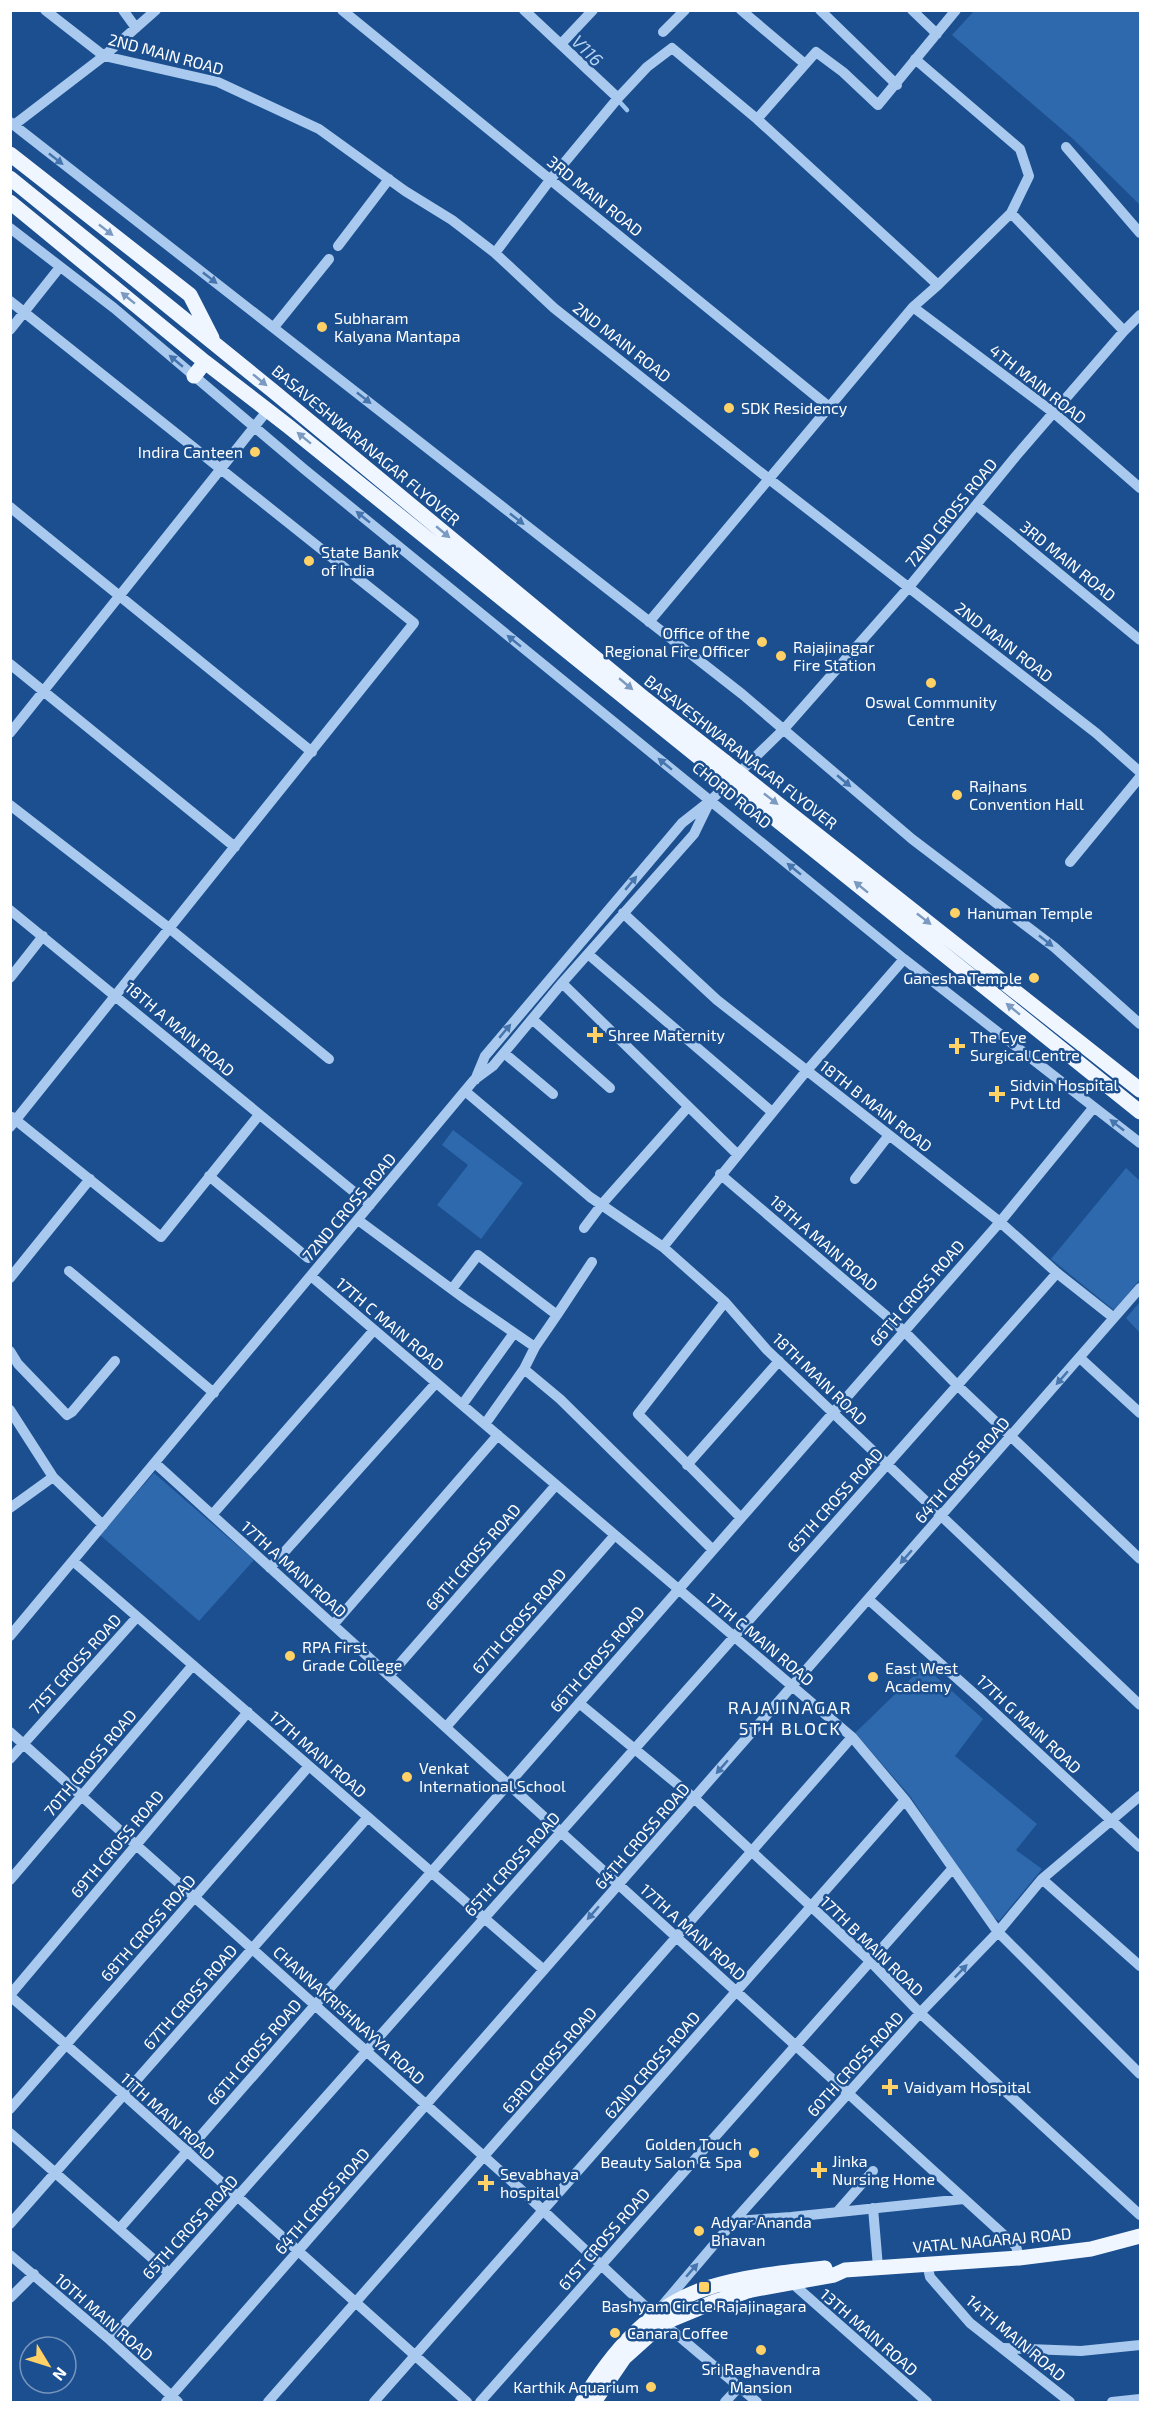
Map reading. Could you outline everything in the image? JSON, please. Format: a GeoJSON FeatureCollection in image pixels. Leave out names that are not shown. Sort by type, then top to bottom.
{"type":"FeatureCollection","features":[{"type":"Feature","properties":{"kind":"main road"},"geometry":{"type":"LineString","coordinates":[[10,154],[190,296],[215,343]]}},
{"type":"Feature","properties":{"kind":"main road","name":"BASAVESHWARANAGAR FLYOVER"},"geometry":{"type":"LineString","coordinates":[[10,178],[215,343],[645,699],[721,767],[1140,1112]]}},
{"type":"Feature","properties":{"kind":"main road"},"geometry":{"type":"LineString","coordinates":[[10,202],[267,411]]}},
{"type":"Feature","properties":{"kind":"main road"},"geometry":{"type":"LineString","coordinates":[[194,376],[205,362]]}},
{"type":"Feature","properties":{"kind":"main road","name":"BASAVESHWARANAGAR FLYOVER"},"geometry":{"type":"LineString","coordinates":[[267,411],[721,767],[1140,1090]]}},
{"type":"Feature","properties":{"kind":"main road","name":"VATAL NAGARAJ ROAD"},"geometry":{"type":"LineString","coordinates":[[594,2403],[624,2358],[659,2319],[751,2290],[834,2275],[845,2270],[1019,2258],[1091,2249],[1140,2236]]}},
{"type":"Feature","properties":{"kind":"main road","name":"VATAL NAGARAJ ROAD"},"geometry":{"type":"LineString","coordinates":[[582,2403],[616,2350],[659,2319],[710,2287],[835,2266],[845,2270]]}},
{"type":"Feature","properties":{"kind":"street","name":"2ND MAIN ROAD"},"geometry":{"type":"LineString","coordinates":[[45,10],[104,56],[218,82],[319,129],[452,220],[495,253],[554,308],[1096,734],[1140,772]]}},
{"type":"Feature","properties":{"kind":"street"},"geometry":{"type":"LineString","coordinates":[[123,10],[136,28]]}},
{"type":"Feature","properties":{"kind":"street"},"geometry":{"type":"LineString","coordinates":[[156,10],[104,56],[12,123],[784,729],[912,838],[1054,947],[1140,1024]]}},
{"type":"Feature","properties":{"kind":"street","name":"3RD MAIN ROAD"},"geometry":{"type":"LineString","coordinates":[[342,10],[828,406]]}},
{"type":"Feature","properties":{"kind":"street"},"geometry":{"type":"LineString","coordinates":[[524,10],[618,97]]}},
{"type":"Feature","properties":{"kind":"street"},"geometry":{"type":"LineString","coordinates":[[562,45],[593,10]]}},
{"type":"Feature","properties":{"kind":"street"},"geometry":{"type":"LineString","coordinates":[[663,32],[685,10]]}},
{"type":"Feature","properties":{"kind":"street"},"geometry":{"type":"LineString","coordinates":[[741,10],[805,64]]}},
{"type":"Feature","properties":{"kind":"street"},"geometry":{"type":"LineString","coordinates":[[820,10],[897,85]]}},
{"type":"Feature","properties":{"kind":"street"},"geometry":{"type":"LineString","coordinates":[[912,10],[937,34]]}},
{"type":"Feature","properties":{"kind":"street"},"geometry":{"type":"LineString","coordinates":[[757,119],[816,52],[843,72],[878,105],[897,85],[915,59],[956,10]]}},
{"type":"Feature","properties":{"kind":"street"},"geometry":{"type":"LineString","coordinates":[[495,253],[550,180],[618,97],[647,67],[672,48],[757,119],[938,285]]}},
{"type":"Feature","properties":{"kind":"street"},"geometry":{"type":"LineString","coordinates":[[649,622],[913,307],[1011,213],[1029,176],[1020,149],[915,59]]}},
{"type":"Feature","properties":{"kind":"street"},"geometry":{"type":"LineString","coordinates":[[1066,147],[1140,233]]}},
{"type":"Feature","properties":{"kind":"street"},"geometry":{"type":"LineString","coordinates":[[338,246],[389,179]]}},
{"type":"Feature","properties":{"kind":"street"},"geometry":{"type":"LineString","coordinates":[[1011,213],[1124,331]]}},
{"type":"Feature","properties":{"kind":"street","name":"CHORD ROAD"},"geometry":{"type":"LineString","coordinates":[[10,228],[114,308],[304,470],[904,959],[1140,1143]]}},
{"type":"Feature","properties":{"kind":"street"},"geometry":{"type":"LineString","coordinates":[[274,327],[329,259]]}},
{"type":"Feature","properties":{"kind":"street"},"geometry":{"type":"LineString","coordinates":[[10,330],[60,267]]}},
{"type":"Feature","properties":{"kind":"street"},"geometry":{"type":"LineString","coordinates":[[10,301],[414,623],[12,1121],[90,1179],[161,1237],[259,1115]]}},
{"type":"Feature","properties":{"kind":"street","name":"4TH MAIN ROAD"},"geometry":{"type":"LineString","coordinates":[[913,307],[1054,413],[1140,488]]}},
{"type":"Feature","properties":{"kind":"street","name":"72ND CROSS ROAD"},"geometry":{"type":"LineString","coordinates":[[10,1636],[474,1080],[504,1053],[562,983],[694,834],[710,801],[784,729],[909,587],[1016,456],[1124,331],[1139,320]]}},
{"type":"Feature","properties":{"kind":"street"},"geometry":{"type":"LineString","coordinates":[[10,733],[220,467],[267,411]]}},
{"type":"Feature","properties":{"kind":"street","name":"3RD MAIN ROAD"},"geometry":{"type":"LineString","coordinates":[[976,505],[1140,640]]}},
{"type":"Feature","properties":{"kind":"street"},"geometry":{"type":"LineString","coordinates":[[10,507],[312,752]]}},
{"type":"Feature","properties":{"kind":"street"},"geometry":{"type":"LineString","coordinates":[[10,664],[235,847]]}},
{"type":"Feature","properties":{"kind":"street"},"geometry":{"type":"LineString","coordinates":[[1070,862],[1140,777]]}},
{"type":"Feature","properties":{"kind":"street"},"geometry":{"type":"LineString","coordinates":[[474,1080],[484,1056],[682,823],[710,801]]}},
{"type":"Feature","properties":{"kind":"street"},"geometry":{"type":"LineString","coordinates":[[10,805],[169,928],[329,1059]]}},
{"type":"Feature","properties":{"kind":"street","name":"18TH A MAIN ROAD"},"geometry":{"type":"LineString","coordinates":[[10,910],[370,1205]]}},
{"type":"Feature","properties":{"kind":"street","name":"18TH B MAIN ROAD"},"geometry":{"type":"LineString","coordinates":[[623,914],[717,1000],[999,1222],[1057,1273],[1114,1318]]}},
{"type":"Feature","properties":{"kind":"street"},"geometry":{"type":"LineString","coordinates":[[10,978],[44,936]]}},
{"type":"Feature","properties":{"kind":"street"},"geometry":{"type":"LineString","coordinates":[[588,954],[772,1112]]}},
{"type":"Feature","properties":{"kind":"street"},"geometry":{"type":"LineString","coordinates":[[663,1246],[807,1070],[904,959]]}},
{"type":"Feature","properties":{"kind":"street"},"geometry":{"type":"LineString","coordinates":[[562,983],[737,1154]]}},
{"type":"Feature","properties":{"kind":"street"},"geometry":{"type":"LineString","coordinates":[[532,1019],[610,1088]]}},
{"type":"Feature","properties":{"kind":"street"},"geometry":{"type":"LineString","coordinates":[[504,1053],[553,1094]]}},
{"type":"Feature","properties":{"kind":"street"},"geometry":{"type":"LineString","coordinates":[[484,1056],[493,1065]]}},
{"type":"Feature","properties":{"kind":"street","name":"18TH MAIN ROAD"},"geometry":{"type":"LineString","coordinates":[[465,1091],[551,1165],[663,1246],[725,1302],[779,1361],[1140,1706]]}},
{"type":"Feature","properties":{"kind":"street"},"geometry":{"type":"LineString","coordinates":[[584,1228],[602,1204],[688,1107]]}},
{"type":"Feature","properties":{"kind":"street","name":"66TH CROSS ROAD"},"geometry":{"type":"LineString","coordinates":[[120,2228],[999,1222],[1094,1107]]}},
{"type":"Feature","properties":{"kind":"street"},"geometry":{"type":"LineString","coordinates":[[855,1179],[889,1135]]}},
{"type":"Feature","properties":{"kind":"street","name":"18TH A MAIN ROAD"},"geometry":{"type":"LineString","coordinates":[[720,1174],[904,1331],[957,1385],[1140,1559]]}},
{"type":"Feature","properties":{"kind":"street"},"geometry":{"type":"LineString","coordinates":[[209,1176],[308,1258]]}},
{"type":"Feature","properties":{"kind":"street"},"geometry":{"type":"LineString","coordinates":[[10,1278],[90,1179]]}},
{"type":"Feature","properties":{"kind":"street"},"geometry":{"type":"LineString","coordinates":[[358,1220],[535,1347]]}},
{"type":"Feature","properties":{"kind":"street"},"geometry":{"type":"LineString","coordinates":[[452,1289],[478,1255],[557,1315]]}},
{"type":"Feature","properties":{"kind":"street"},"geometry":{"type":"LineString","coordinates":[[485,1424],[524,1369],[535,1347],[592,1262]]}},
{"type":"Feature","properties":{"kind":"street"},"geometry":{"type":"LineString","coordinates":[[69,1271],[213,1392]]}},
{"type":"Feature","properties":{"kind":"street","name":"65TH CROSS ROAD"},"geometry":{"type":"LineString","coordinates":[[110,2340],[1057,1273]]}},
{"type":"Feature","properties":{"kind":"street","name":"17TH C MAIN ROAD"},"geometry":{"type":"LineString","coordinates":[[311,1276],[852,1737],[905,1800],[998,1932],[1140,2074]]}},
{"type":"Feature","properties":{"kind":"street","name":"64TH CROSS ROAD"},"geometry":{"type":"LineString","coordinates":[[172,2400],[298,2252],[1140,1288]]}},
{"type":"Feature","properties":{"kind":"street"},"geometry":{"type":"LineString","coordinates":[[725,1302],[638,1414],[741,1518]]}},
{"type":"Feature","properties":{"kind":"street"},"geometry":{"type":"LineString","coordinates":[[212,1515],[374,1330]]}},
{"type":"Feature","properties":{"kind":"street"},"geometry":{"type":"LineString","coordinates":[[462,1405],[514,1333]]}},
{"type":"Feature","properties":{"kind":"street"},"geometry":{"type":"LineString","coordinates":[[10,1351],[18,1364],[67,1414],[72,1412],[115,1361]]}},
{"type":"Feature","properties":{"kind":"street"},"geometry":{"type":"LineString","coordinates":[[1080,1358],[1140,1413]]}},
{"type":"Feature","properties":{"kind":"street"},"geometry":{"type":"LineString","coordinates":[[687,1465],[779,1361]]}},
{"type":"Feature","properties":{"kind":"street"},"geometry":{"type":"LineString","coordinates":[[524,1369],[560,1399],[713,1550]]}},
{"type":"Feature","properties":{"kind":"street"},"geometry":{"type":"LineString","coordinates":[[270,1568],[436,1383]]}},
{"type":"Feature","properties":{"kind":"street"},"geometry":{"type":"LineString","coordinates":[[10,1410],[53,1478],[103,1525]]}},
{"type":"Feature","properties":{"kind":"street"},"geometry":{"type":"LineString","coordinates":[[333,1625],[498,1435]]}},
{"type":"Feature","properties":{"kind":"street","name":"17TH A MAIN ROAD"},"geometry":{"type":"LineString","coordinates":[[155,1463],[1016,2246],[1019,2258]]}},
{"type":"Feature","properties":{"kind":"street"},"geometry":{"type":"LineString","coordinates":[[10,1508],[53,1478]]}},
{"type":"Feature","properties":{"kind":"street","name":"68TH CROSS ROAD"},"geometry":{"type":"LineString","coordinates":[[389,1676],[556,1485]]}},
{"type":"Feature","properties":{"kind":"street","name":"67TH CROSS ROAD"},"geometry":{"type":"LineString","coordinates":[[446,1727],[615,1535]]}},
{"type":"Feature","properties":{"kind":"street","name":"17TH MAIN ROAD"},"geometry":{"type":"LineString","coordinates":[[73,1561],[544,1970]]}},
{"type":"Feature","properties":{"kind":"street","name":"17TH G MAIN ROAD"},"geometry":{"type":"LineString","coordinates":[[868,1599],[1140,1847]]}},
{"type":"Feature","properties":{"kind":"street","name":"71ST CROSS ROAD"},"geometry":{"type":"LineString","coordinates":[[10,1759],[137,1617]]}},
{"type":"Feature","properties":{"kind":"street","name":"70TH CROSS ROAD"},"geometry":{"type":"LineString","coordinates":[[10,1880],[193,1665]]}},
{"type":"Feature","properties":{"kind":"street","name":"17TH B MAIN ROAD"},"geometry":{"type":"LineString","coordinates":[[579,1703],[694,1798],[810,1908],[870,1961],[920,2013],[1140,2215]]}},
{"type":"Feature","properties":{"kind":"street","name":"69TH CROSS ROAD"},"geometry":{"type":"LineString","coordinates":[[10,1995],[248,1712]]}},
{"type":"Feature","properties":{"kind":"street","name":"CHANNAKRISHNAYYA ROAD"},"geometry":{"type":"LineString","coordinates":[[10,1732],[484,2156],[659,2319],[757,2403]]}},
{"type":"Feature","properties":{"kind":"street","name":"63RD CROSS ROAD"},"geometry":{"type":"LineString","coordinates":[[268,2403],[852,1737]]}},
{"type":"Feature","properties":{"kind":"street","name":"68TH CROSS ROAD"},"geometry":{"type":"LineString","coordinates":[[10,2109],[309,1766]]}},
{"type":"Feature","properties":{"kind":"street","name":"60TH CROSS ROAD"},"geometry":{"type":"LineString","coordinates":[[659,2319],[734,2221],[920,2013],[998,1932],[1042,1879],[1140,1796]]}},
{"type":"Feature","properties":{"kind":"street","name":"62ND CROSS ROAD"},"geometry":{"type":"LineString","coordinates":[[374,2403],[905,1800]]}},
{"type":"Feature","properties":{"kind":"street","name":"67TH CROSS ROAD"},"geometry":{"type":"LineString","coordinates":[[10,2224],[368,1817]]}},
{"type":"Feature","properties":{"kind":"street","name":"61ST CROSS ROAD"},"geometry":{"type":"LineString","coordinates":[[480,2403],[952,1868]]}},
{"type":"Feature","properties":{"kind":"street"},"geometry":{"type":"LineString","coordinates":[[1042,1879],[1140,1966]]}},
{"type":"Feature","properties":{"kind":"street","name":"11TH MAIN ROAD"},"geometry":{"type":"LineString","coordinates":[[10,1995],[467,2403]]}},
{"type":"Feature","properties":{"kind":"street"},"geometry":{"type":"LineString","coordinates":[[10,2133],[169,2273]]}},
{"type":"Feature","properties":{"kind":"street"},"geometry":{"type":"LineString","coordinates":[[837,2212],[873,2171]]}},
{"type":"Feature","properties":{"kind":"street"},"geometry":{"type":"LineString","coordinates":[[734,2221],[964,2199]]}},
{"type":"Feature","properties":{"kind":"street"},"geometry":{"type":"LineString","coordinates":[[873,2208],[878,2267]]}},
{"type":"Feature","properties":{"kind":"street","name":"10TH MAIN ROAD"},"geometry":{"type":"LineString","coordinates":[[10,2255],[110,2340],[172,2400]]}},
{"type":"Feature","properties":{"kind":"street","name":"14TH MAIN ROAD"},"geometry":{"type":"LineString","coordinates":[[927,2264],[930,2277],[970,2323],[1070,2403]]}},
{"type":"Feature","properties":{"kind":"street"},"geometry":{"type":"LineString","coordinates":[[10,2298],[34,2274]]}},
{"type":"Feature","properties":{"kind":"street","name":"13TH MAIN ROAD"},"geometry":{"type":"LineString","coordinates":[[792,2283],[927,2403]]}},
{"type":"Feature","properties":{"kind":"street"},"geometry":{"type":"LineString","coordinates":[[1004,2348],[1081,2350],[1140,2345]]}},
{"type":"Feature","properties":{"kind":"street"},"geometry":{"type":"LineString","coordinates":[[725,2403],[739,2387]]}},
{"type":"Feature","properties":{"kind":"street"},"geometry":{"type":"LineString","coordinates":[[1112,2403],[1140,2399]]}},
{"type":"Feature","properties":{"kind":"shaded area"},"geometry":{"type":"Polygon","coordinates":[[[974,11],[1140,11],[1140,205],[1072,138],[952,35],[974,11]]]}},
{"type":"Feature","properties":{"kind":"shaded area"},"geometry":{"type":"Polygon","coordinates":[[[453,1130],[523,1183],[481,1239],[437,1205],[468,1165],[442,1145],[453,1130]]]}},
{"type":"Feature","properties":{"kind":"shaded area"},"geometry":{"type":"Polygon","coordinates":[[[1126,1168],[1140,1181],[1140,1279],[1115,1311],[1051,1259],[1126,1168]]]}},
{"type":"Feature","properties":{"kind":"shaded area"},"geometry":{"type":"Polygon","coordinates":[[[1140,1302],[1140,1333],[1126,1318],[1140,1302]]]}},
{"type":"Feature","properties":{"kind":"shaded area"},"geometry":{"type":"Polygon","coordinates":[[[154,1473],[254,1560],[199,1621],[100,1535],[154,1473]]]}},
{"type":"Feature","properties":{"kind":"shaded area"},"geometry":{"type":"Polygon","coordinates":[[[924,1666],[983,1719],[955,1756],[1037,1824],[1016,1850],[1042,1869],[999,1921],[987,1912],[910,1796],[855,1733],[924,1666]]]}},
{"type":"Feature","properties":{"kind":"waterway","name":"V116"},"geometry":{"type":"LineString","coordinates":[[617,99],[627,110]]}},
{"type":"Feature","properties":{"kind":"place","name":"Subharam Kalyana Mantapa"},"geometry":{"type":"Point","coordinates":[322,327]}},
{"type":"Feature","properties":{"kind":"place","name":"SDK Residency"},"geometry":{"type":"Point","coordinates":[729,408]}},
{"type":"Feature","properties":{"kind":"place","name":"Indira Canteen"},"geometry":{"type":"Point","coordinates":[255,452]}},
{"type":"Feature","properties":{"kind":"place","name":"State Bank of India"},"geometry":{"type":"Point","coordinates":[309,561]}},
{"type":"Feature","properties":{"kind":"place","name":"Office of the Regional Fire Officer"},"geometry":{"type":"Point","coordinates":[762,642]}},
{"type":"Feature","properties":{"kind":"place","name":"Rajajinagar Fire Station"},"geometry":{"type":"Point","coordinates":[781,656]}},
{"type":"Feature","properties":{"kind":"place","name":"Oswal Community Centre"},"geometry":{"type":"Point","coordinates":[931,683]}},
{"type":"Feature","properties":{"kind":"place","name":"Rajhans Convention Hall"},"geometry":{"type":"Point","coordinates":[957,795]}},
{"type":"Feature","properties":{"kind":"place","name":"Hanuman Temple"},"geometry":{"type":"Point","coordinates":[955,913]}},
{"type":"Feature","properties":{"kind":"place","name":"Ganesha Temple"},"geometry":{"type":"Point","coordinates":[1034,978]}},
{"type":"Feature","properties":{"kind":"place","name":"Shree Maternity"},"geometry":{"type":"Point","coordinates":[595,1035]}},
{"type":"Feature","properties":{"kind":"place","name":"The Eye Surgical Centre"},"geometry":{"type":"Point","coordinates":[957,1046]}},
{"type":"Feature","properties":{"kind":"place","name":"Sidvin Hospital Pvt Ltd"},"geometry":{"type":"Point","coordinates":[997,1094]}},
{"type":"Feature","properties":{"kind":"place","name":"RPA First Grade College"},"geometry":{"type":"Point","coordinates":[290,1656]}},
{"type":"Feature","properties":{"kind":"place","name":"East West Academy"},"geometry":{"type":"Point","coordinates":[873,1677]}},
{"type":"Feature","properties":{"kind":"place","name":"Venkat International School"},"geometry":{"type":"Point","coordinates":[407,1777]}},
{"type":"Feature","properties":{"kind":"place","name":"Vaidyam Hospital"},"geometry":{"type":"Point","coordinates":[890,2087]}},
{"type":"Feature","properties":{"kind":"place","name":"Golden Touch Beauty Salon & Spa"},"geometry":{"type":"Point","coordinates":[754,2153]}},
{"type":"Feature","properties":{"kind":"place","name":"Jinka Nursing Home"},"geometry":{"type":"Point","coordinates":[819,2170]}},
{"type":"Feature","properties":{"kind":"place","name":"Sevabhaya hospital"},"geometry":{"type":"Point","coordinates":[486,2183]}},
{"type":"Feature","properties":{"kind":"place","name":"Adyar Ananda Bhavan"},"geometry":{"type":"Point","coordinates":[699,2231]}},
{"type":"Feature","properties":{"kind":"place","name":"Bashyam Circle Rajajinagara"},"geometry":{"type":"Point","coordinates":[704,2287]}},
{"type":"Feature","properties":{"kind":"place","name":"Canara Coffee"},"geometry":{"type":"Point","coordinates":[615,2333]}},
{"type":"Feature","properties":{"kind":"place","name":"Sri Raghavendra Mansion"},"geometry":{"type":"Point","coordinates":[761,2350]}},
{"type":"Feature","properties":{"kind":"place","name":"Karthik Aquarium"},"geometry":{"type":"Point","coordinates":[651,2387]}},
{"type":"Feature","properties":{"kind":"district","name":"RAJAJINAGAR 5TH BLOCK"},"geometry":{"type":"Point","coordinates":[790,1718]}}]}
